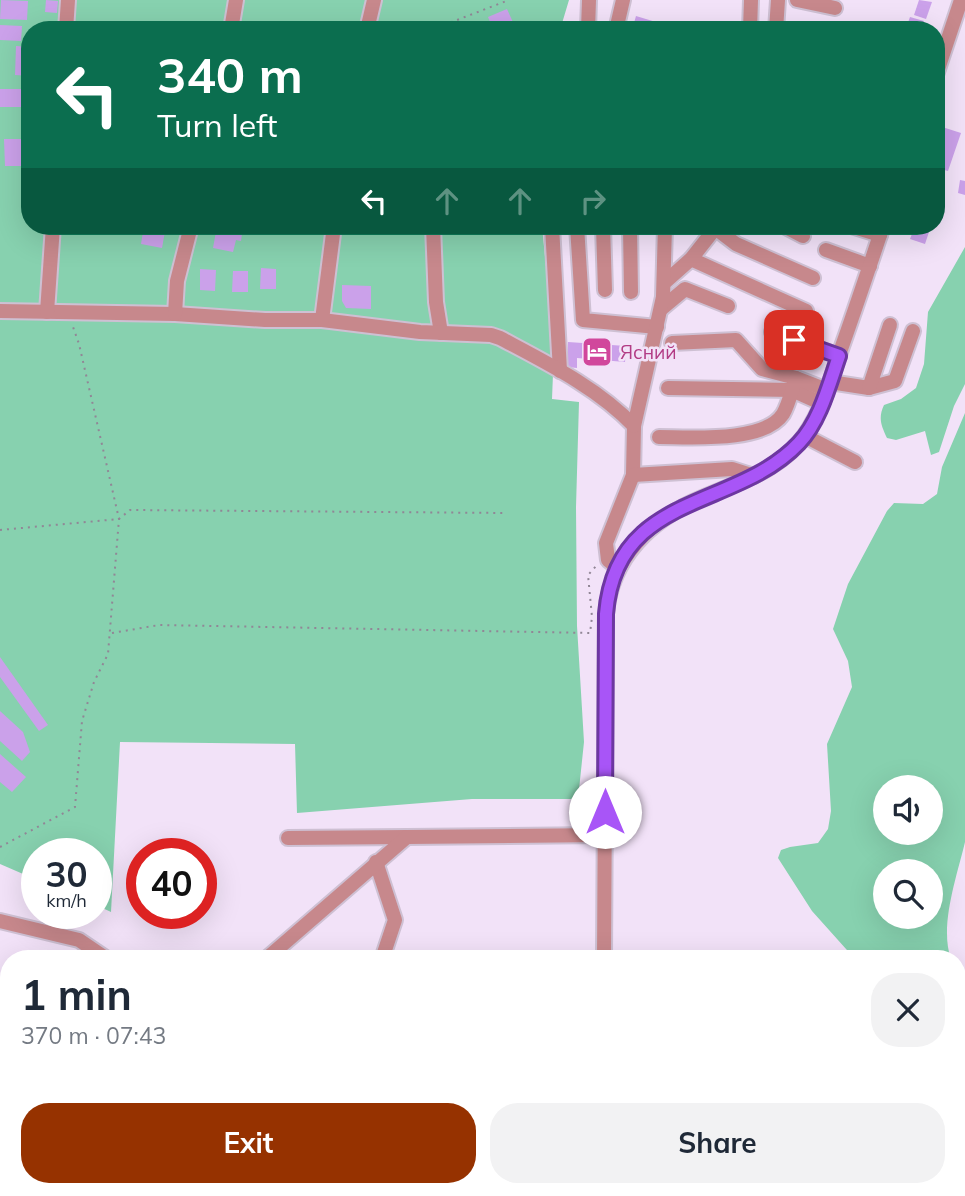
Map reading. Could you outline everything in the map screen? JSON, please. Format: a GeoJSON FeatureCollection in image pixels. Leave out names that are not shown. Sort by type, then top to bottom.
{"type":"FeatureCollection","features":[{"type":"Feature","properties":{"kind":"street"},"geometry":{"type":"LineString","coordinates":[[67,21],[68,0]]}},
{"type":"Feature","properties":{"kind":"street"},"geometry":{"type":"LineString","coordinates":[[232,21],[236,0]]}},
{"type":"Feature","properties":{"kind":"street"},"geometry":{"type":"LineString","coordinates":[[369,21],[374,0]]}},
{"type":"Feature","properties":{"kind":"street"},"geometry":{"type":"LineString","coordinates":[[588,21],[589,0]]}},
{"type":"Feature","properties":{"kind":"street"},"geometry":{"type":"LineString","coordinates":[[618,21],[623,0]]}},
{"type":"Feature","properties":{"kind":"street"},"geometry":{"type":"LineString","coordinates":[[750,21],[751,0]]}},
{"type":"Feature","properties":{"kind":"street"},"geometry":{"type":"LineString","coordinates":[[777,21],[778,0]]}},
{"type":"Feature","properties":{"kind":"street"},"geometry":{"type":"LineString","coordinates":[[797,0],[835,8]]}},
{"type":"Feature","properties":{"kind":"street"},"geometry":{"type":"LineString","coordinates":[[945,48],[961,0]]}},
{"type":"Feature","properties":{"kind":"street"},"geometry":{"type":"LineString","coordinates":[[47,312],[52,235]]}},
{"type":"Feature","properties":{"kind":"street"},"geometry":{"type":"LineString","coordinates":[[175,314],[177,281],[189,235]]}},
{"type":"Feature","properties":{"kind":"street"},"geometry":{"type":"LineString","coordinates":[[322,320],[333,235]]}},
{"type":"Feature","properties":{"kind":"street"},"geometry":{"type":"LineString","coordinates":[[433,235],[436,302],[441,333]]}},
{"type":"Feature","properties":{"kind":"street"},"geometry":{"type":"LineString","coordinates":[[552,235],[560,371]]}},
{"type":"Feature","properties":{"kind":"street"},"geometry":{"type":"LineString","coordinates":[[578,235],[583,320],[657,327]]}},
{"type":"Feature","properties":{"kind":"street"},"geometry":{"type":"LineString","coordinates":[[603,235],[605,290]]}},
{"type":"Feature","properties":{"kind":"street"},"geometry":{"type":"LineString","coordinates":[[630,235],[631,292]]}},
{"type":"Feature","properties":{"kind":"street"},"geometry":{"type":"LineString","coordinates":[[618,568],[608,560],[606,543],[632,475],[635,426],[661,309],[665,235]]}},
{"type":"Feature","properties":{"kind":"street"},"geometry":{"type":"LineString","coordinates":[[664,283],[691,259],[710,235]]}},
{"type":"Feature","properties":{"kind":"street"},"geometry":{"type":"LineString","coordinates":[[726,235],[737,244],[813,278]]}},
{"type":"Feature","properties":{"kind":"street"},"geometry":{"type":"LineString","coordinates":[[604,950],[606,614],[609,592],[618,568],[629,549],[660,520],[681,507],[754,476],[781,460],[805,436],[826,392],[880,235]]}},
{"type":"Feature","properties":{"kind":"street"},"geometry":{"type":"LineString","coordinates":[[826,250],[870,266]]}},
{"type":"Feature","properties":{"kind":"street"},"geometry":{"type":"LineString","coordinates":[[691,259],[806,311]]}},
{"type":"Feature","properties":{"kind":"street"},"geometry":{"type":"LineString","coordinates":[[661,309],[685,289],[728,306]]}},
{"type":"Feature","properties":{"kind":"street"},"geometry":{"type":"LineString","coordinates":[[0,311],[322,320],[441,333],[491,335],[560,371],[620,411],[635,426]]}},
{"type":"Feature","properties":{"kind":"street"},"geometry":{"type":"LineString","coordinates":[[869,388],[890,325]]}},
{"type":"Feature","properties":{"kind":"street"},"geometry":{"type":"LineString","coordinates":[[672,343],[736,340],[762,369],[794,384],[826,392],[869,388],[895,381],[913,331]]}},
{"type":"Feature","properties":{"kind":"street"},"geometry":{"type":"LineString","coordinates":[[772,332],[839,356]]}},
{"type":"Feature","properties":{"kind":"street"},"geometry":{"type":"LineString","coordinates":[[668,388],[794,384]]}},
{"type":"Feature","properties":{"kind":"street"},"geometry":{"type":"LineString","coordinates":[[659,437],[737,436],[762,429],[782,415],[794,384]]}},
{"type":"Feature","properties":{"kind":"street"},"geometry":{"type":"LineString","coordinates":[[805,436],[855,462]]}},
{"type":"Feature","properties":{"kind":"street"},"geometry":{"type":"LineString","coordinates":[[632,475],[732,469],[754,476]]}},
{"type":"Feature","properties":{"kind":"street"},"geometry":{"type":"LineString","coordinates":[[288,838],[605,835]]}},
{"type":"Feature","properties":{"kind":"street"},"geometry":{"type":"LineString","coordinates":[[276,950],[407,837]]}},
{"type":"Feature","properties":{"kind":"street"},"geometry":{"type":"LineString","coordinates":[[376,862],[395,920],[385,950]]}},
{"type":"Feature","properties":{"kind":"street"},"geometry":{"type":"LineString","coordinates":[[0,921],[79,940],[94,950]]}},
{"type":"Feature","properties":{"kind":"path"},"geometry":{"type":"LineString","coordinates":[[454,21],[509,0]]}},
{"type":"Feature","properties":{"kind":"path"},"geometry":{"type":"LineString","coordinates":[[0,847],[75,807],[82,721],[94,682],[108,654],[111,633],[119,519],[79,344],[68,312]]}},
{"type":"Feature","properties":{"kind":"path"},"geometry":{"type":"LineString","coordinates":[[0,530],[119,519],[130,510],[504,513]]}},
{"type":"Feature","properties":{"kind":"path"},"geometry":{"type":"LineString","coordinates":[[111,633],[159,625],[590,633],[593,617],[588,575],[601,561]]}},
{"type":"Feature","properties":{"kind":"green space"},"geometry":{"type":"Polygon","coordinates":[[[0,0],[569,0],[563,21],[21,21],[21,235],[543,235],[554,349],[552,399],[579,402],[577,626],[584,742],[578,799],[472,799],[297,813],[295,744],[120,742],[112,893],[112,838],[21,838],[21,873],[0,864],[0,0]]]}},
{"type":"Feature","properties":{"kind":"green space"},"geometry":{"type":"Polygon","coordinates":[[[965,247],[965,384],[954,406],[939,452],[931,455],[925,431],[896,440],[887,438],[881,414],[884,405],[901,399],[916,388],[924,364],[928,312],[965,247]]]}},
{"type":"Feature","properties":{"kind":"green space"},"geometry":{"type":"Polygon","coordinates":[[[965,413],[965,842],[948,916],[949,950],[847,950],[812,911],[778,858],[781,850],[818,843],[828,829],[831,811],[827,744],[852,687],[848,661],[833,629],[848,584],[887,511],[894,503],[923,504],[937,494],[942,467],[965,413]]]}},
{"type":"Feature","properties":{"kind":"building"},"geometry":{"type":"Polygon","coordinates":[[[1,0],[28,1],[27,20],[0,19],[1,0]]]}},
{"type":"Feature","properties":{"kind":"building"},"geometry":{"type":"Polygon","coordinates":[[[46,0],[58,1],[57,13],[45,12],[46,0]]]}},
{"type":"Feature","properties":{"kind":"building"},"geometry":{"type":"Polygon","coordinates":[[[919,0],[932,2],[926,19],[914,15],[919,0]]]}},
{"type":"Feature","properties":{"kind":"building"},"geometry":{"type":"Polygon","coordinates":[[[507,9],[512,21],[490,21],[488,17],[507,9]]]}},
{"type":"Feature","properties":{"kind":"building"},"geometry":{"type":"Polygon","coordinates":[[[636,16],[653,21],[635,21],[636,16]]]}},
{"type":"Feature","properties":{"kind":"building"},"geometry":{"type":"Polygon","coordinates":[[[910,17],[924,21],[909,21],[910,17]]]}},
{"type":"Feature","properties":{"kind":"building"},"geometry":{"type":"Polygon","coordinates":[[[0,25],[21,26],[21,41],[0,40],[0,25]]]}},
{"type":"Feature","properties":{"kind":"building"},"geometry":{"type":"Polygon","coordinates":[[[16,46],[21,46],[21,75],[15,75],[16,46]]]}},
{"type":"Feature","properties":{"kind":"building"},"geometry":{"type":"Polygon","coordinates":[[[0,89],[21,89],[21,107],[0,107],[0,89]]]}},
{"type":"Feature","properties":{"kind":"building"},"geometry":{"type":"Polygon","coordinates":[[[945,128],[961,133],[948,171],[945,170],[945,128]]]}},
{"type":"Feature","properties":{"kind":"building"},"geometry":{"type":"Polygon","coordinates":[[[4,139],[21,139],[21,166],[5,166],[4,139]]]}},
{"type":"Feature","properties":{"kind":"building"},"geometry":{"type":"Polygon","coordinates":[[[960,180],[965,181],[965,195],[958,193],[960,180]]]}},
{"type":"Feature","properties":{"kind":"building"},"geometry":{"type":"Polygon","coordinates":[[[142,235],[164,235],[162,248],[141,244],[142,235]]]}},
{"type":"Feature","properties":{"kind":"building"},"geometry":{"type":"Polygon","coordinates":[[[215,235],[242,235],[241,241],[236,240],[233,252],[213,248],[215,235]]]}},
{"type":"Feature","properties":{"kind":"building"},"geometry":{"type":"Polygon","coordinates":[[[912,235],[928,235],[925,244],[910,239],[912,235]]]}},
{"type":"Feature","properties":{"kind":"building"},"geometry":{"type":"Polygon","coordinates":[[[261,268],[276,269],[276,289],[260,289],[261,268]]]}},
{"type":"Feature","properties":{"kind":"building"},"geometry":{"type":"Polygon","coordinates":[[[200,269],[216,270],[215,291],[200,290],[200,269]]]}},
{"type":"Feature","properties":{"kind":"building"},"geometry":{"type":"Polygon","coordinates":[[[233,271],[248,271],[248,292],[232,292],[233,271]]]}},
{"type":"Feature","properties":{"kind":"building"},"geometry":{"type":"Polygon","coordinates":[[[342,285],[371,286],[371,309],[346,308],[342,301],[342,285]]]}},
{"type":"Feature","properties":{"kind":"building","name":"Ясний"},"geometry":{"type":"Polygon","coordinates":[[[568,342],[626,346],[625,362],[577,358],[577,368],[567,367],[568,342]]]}},
{"type":"Feature","properties":{"kind":"building"},"geometry":{"type":"Polygon","coordinates":[[[0,657],[48,725],[39,731],[0,677],[0,657]]]}},
{"type":"Feature","properties":{"kind":"building"},"geometry":{"type":"Polygon","coordinates":[[[0,711],[23,732],[30,752],[22,761],[0,741],[0,711]]]}},
{"type":"Feature","properties":{"kind":"building"},"geometry":{"type":"Polygon","coordinates":[[[0,754],[26,777],[12,792],[0,782],[0,754]]]}},
{"type":"Feature","properties":{"kind":"place","name":"Ясний"},"geometry":{"type":"Point","coordinates":[597,352]}},
{"type":"Feature","properties":{"kind":"route"},"geometry":{"type":"LineString","coordinates":[[605,812],[606,614],[611,584],[629,549],[660,520],[681,507],[766,471],[805,436],[829,387],[839,356],[794,340]]}}]}
